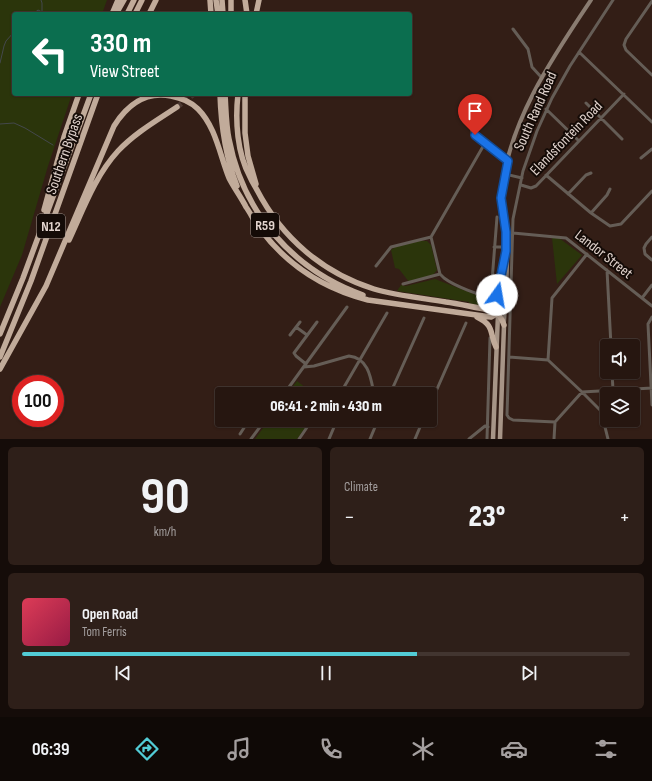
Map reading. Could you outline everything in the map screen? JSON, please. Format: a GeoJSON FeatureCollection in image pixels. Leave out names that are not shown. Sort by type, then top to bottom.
{"type":"FeatureCollection","features":[{"type":"Feature","properties":{"kind":"highway"},"geometry":{"type":"LineString","coordinates":[[113,12],[118,0]]}},
{"type":"Feature","properties":{"kind":"highway"},"geometry":{"type":"LineString","coordinates":[[117,12],[124,0]]}},
{"type":"Feature","properties":{"kind":"highway"},"geometry":{"type":"LineString","coordinates":[[128,12],[134,0]]}},
{"type":"Feature","properties":{"kind":"highway"},"geometry":{"type":"LineString","coordinates":[[136,12],[142,0]]}},
{"type":"Feature","properties":{"kind":"highway"},"geometry":{"type":"LineString","coordinates":[[150,12],[156,0]]}},
{"type":"Feature","properties":{"kind":"highway"},"geometry":{"type":"LineString","coordinates":[[210,0],[211,12]]}},
{"type":"Feature","properties":{"kind":"highway"},"geometry":{"type":"LineString","coordinates":[[216,0],[218,12]]}},
{"type":"Feature","properties":{"kind":"highway"},"geometry":{"type":"LineString","coordinates":[[222,0],[223,12]]}},
{"type":"Feature","properties":{"kind":"highway"},"geometry":{"type":"LineString","coordinates":[[231,0],[231,12]]}},
{"type":"Feature","properties":{"kind":"highway"},"geometry":{"type":"LineString","coordinates":[[245,0],[246,12]]}},
{"type":"Feature","properties":{"kind":"highway"},"geometry":{"type":"LineString","coordinates":[[256,12],[259,0]]}},
{"type":"Feature","properties":{"kind":"highway"},"geometry":{"type":"LineString","coordinates":[[38,235],[64,137],[78,96]]}},
{"type":"Feature","properties":{"kind":"highway","name":"Southern Bypass"},"geometry":{"type":"LineString","coordinates":[[0,334],[69,154],[89,96]]}},
{"type":"Feature","properties":{"kind":"highway","name":"Southern Bypass"},"geometry":{"type":"LineString","coordinates":[[0,357],[31,281],[97,96]]}},
{"type":"Feature","properties":{"kind":"highway"},"geometry":{"type":"LineString","coordinates":[[0,369],[37,302],[54,267],[114,126],[128,107],[139,100],[150,96]]}},
{"type":"Feature","properties":{"kind":"highway"},"geometry":{"type":"LineString","coordinates":[[171,96],[188,101],[199,110],[206,119],[230,179],[260,229],[287,257],[319,282],[335,290],[356,297],[378,301]]}},
{"type":"Feature","properties":{"kind":"highway"},"geometry":{"type":"LineString","coordinates":[[220,96],[222,126],[227,156],[242,199]]}},
{"type":"Feature","properties":{"kind":"highway","name":"R59"},"geometry":{"type":"LineString","coordinates":[[225,96],[229,139],[234,160],[244,189],[265,225],[283,245],[306,265],[337,285],[378,301],[473,315]]}},
{"type":"Feature","properties":{"kind":"highway","name":"R59"},"geometry":{"type":"LineString","coordinates":[[238,96],[237,126],[240,148],[249,177],[282,228],[303,250],[327,268],[355,282],[374,289],[474,307]]}},
{"type":"Feature","properties":{"kind":"highway"},"geometry":{"type":"LineString","coordinates":[[245,96],[245,133],[248,156],[256,188]]}},
{"type":"Feature","properties":{"kind":"highway"},"geometry":{"type":"LineString","coordinates":[[54,267],[61,256],[92,191],[110,161],[137,134],[177,108]]}},
{"type":"Feature","properties":{"kind":"highway"},"geometry":{"type":"LineString","coordinates":[[474,307],[490,304],[495,299],[499,291]]}},
{"type":"Feature","properties":{"kind":"highway"},"geometry":{"type":"LineString","coordinates":[[473,315],[491,317],[498,314],[505,303]]}},
{"type":"Feature","properties":{"kind":"highway"},"geometry":{"type":"LineString","coordinates":[[474,307],[491,310],[498,314],[504,325]]}},
{"type":"Feature","properties":{"kind":"highway"},"geometry":{"type":"LineString","coordinates":[[473,315],[486,322],[490,328],[496,347]]}},
{"type":"Feature","properties":{"kind":"main road","name":"South Rand Road"},"geometry":{"type":"LineString","coordinates":[[500,439],[507,249],[501,192],[518,126],[558,50],[591,0]]}},
{"type":"Feature","properties":{"kind":"main road","name":"South Rand Road"},"geometry":{"type":"LineString","coordinates":[[493,439],[499,291],[507,249]]}},
{"type":"Feature","properties":{"kind":"street","name":"South Rand Road"},"geometry":{"type":"LineString","coordinates":[[555,422],[513,420],[508,418],[507,413],[514,215],[530,149],[546,110],[561,81],[613,0]]}},
{"type":"Feature","properties":{"kind":"street"},"geometry":{"type":"LineString","coordinates":[[652,1],[626,39],[624,45],[626,50],[652,75]]}},
{"type":"Feature","properties":{"kind":"street"},"geometry":{"type":"LineString","coordinates":[[513,29],[528,49],[532,67],[542,78]]}},
{"type":"Feature","properties":{"kind":"street"},"geometry":{"type":"LineString","coordinates":[[579,52],[652,121]]}},
{"type":"Feature","properties":{"kind":"street","name":"Elandsfontein Road"},"geometry":{"type":"LineString","coordinates":[[521,185],[532,188],[535,187],[624,94]]}},
{"type":"Feature","properties":{"kind":"street"},"geometry":{"type":"LineString","coordinates":[[468,97],[472,131],[508,161]]}},
{"type":"Feature","properties":{"kind":"street"},"geometry":{"type":"LineString","coordinates":[[586,103],[622,138]]}},
{"type":"Feature","properties":{"kind":"street"},"geometry":{"type":"LineString","coordinates":[[546,110],[579,141]]}},
{"type":"Feature","properties":{"kind":"street"},"geometry":{"type":"LineString","coordinates":[[485,143],[431,237],[440,274],[443,277],[477,293],[487,296],[492,293],[497,217]]}},
{"type":"Feature","properties":{"kind":"street"},"geometry":{"type":"LineString","coordinates":[[641,158],[652,149]]}},
{"type":"Feature","properties":{"kind":"street"},"geometry":{"type":"LineString","coordinates":[[505,174],[522,178]]}},
{"type":"Feature","properties":{"kind":"street"},"geometry":{"type":"LineString","coordinates":[[568,194],[586,175],[591,174]]}},
{"type":"Feature","properties":{"kind":"street"},"geometry":{"type":"LineString","coordinates":[[546,175],[591,213],[606,224],[612,226],[623,222],[652,192]]}},
{"type":"Feature","properties":{"kind":"street"},"geometry":{"type":"LineString","coordinates":[[591,213],[607,195],[610,189]]}},
{"type":"Feature","properties":{"kind":"street","name":"Landor Street"},"geometry":{"type":"LineString","coordinates":[[513,233],[564,237],[652,306]]}},
{"type":"Feature","properties":{"kind":"street"},"geometry":{"type":"LineString","coordinates":[[376,266],[391,247],[431,237]]}},
{"type":"Feature","properties":{"kind":"street"},"geometry":{"type":"LineString","coordinates":[[652,237],[644,248],[646,254],[652,260]]}},
{"type":"Feature","properties":{"kind":"street"},"geometry":{"type":"LineString","coordinates":[[494,247],[507,249]]}},
{"type":"Feature","properties":{"kind":"street"},"geometry":{"type":"LineString","coordinates":[[548,360],[552,298],[587,254]]}},
{"type":"Feature","properties":{"kind":"street"},"geometry":{"type":"LineString","coordinates":[[607,270],[611,339]]}},
{"type":"Feature","properties":{"kind":"street"},"geometry":{"type":"LineString","coordinates":[[403,284],[440,274]]}},
{"type":"Feature","properties":{"kind":"street"},"geometry":{"type":"LineString","coordinates":[[642,298],[652,285]]}},
{"type":"Feature","properties":{"kind":"street"},"geometry":{"type":"LineString","coordinates":[[289,387],[347,307]]}},
{"type":"Feature","properties":{"kind":"street"},"geometry":{"type":"LineString","coordinates":[[344,387],[387,313]]}},
{"type":"Feature","properties":{"kind":"street"},"geometry":{"type":"LineString","coordinates":[[393,387],[424,318]]}},
{"type":"Feature","properties":{"kind":"street"},"geometry":{"type":"LineString","coordinates":[[652,318],[648,324],[652,405]]}},
{"type":"Feature","properties":{"kind":"street"},"geometry":{"type":"LineString","coordinates":[[290,335],[300,322]]}},
{"type":"Feature","properties":{"kind":"street"},"geometry":{"type":"LineString","coordinates":[[317,322],[294,353],[296,356],[305,365],[314,366],[349,356],[354,357],[365,365],[368,370],[372,387]]}},
{"type":"Feature","properties":{"kind":"street"},"geometry":{"type":"LineString","coordinates":[[437,388],[466,323]]}},
{"type":"Feature","properties":{"kind":"street"},"geometry":{"type":"LineString","coordinates":[[296,327],[307,335]]}},
{"type":"Feature","properties":{"kind":"street"},"geometry":{"type":"LineString","coordinates":[[487,439],[490,338]]}},
{"type":"Feature","properties":{"kind":"street"},"geometry":{"type":"LineString","coordinates":[[509,357],[548,360],[602,413],[608,439]]}},
{"type":"Feature","properties":{"kind":"street"},"geometry":{"type":"LineString","coordinates":[[309,360],[314,366]]}},
{"type":"Feature","properties":{"kind":"street"},"geometry":{"type":"LineString","coordinates":[[640,389],[652,388]]}},
{"type":"Feature","properties":{"kind":"street"},"geometry":{"type":"LineString","coordinates":[[554,439],[555,422],[582,392],[600,391]]}},
{"type":"Feature","properties":{"kind":"street"},"geometry":{"type":"LineString","coordinates":[[469,439],[484,426],[488,427]]}},
{"type":"Feature","properties":{"kind":"street"},"geometry":{"type":"LineString","coordinates":[[240,434],[244,427]]}},
{"type":"Feature","properties":{"kind":"street"},"geometry":{"type":"LineString","coordinates":[[252,439],[260,427]]}},
{"type":"Feature","properties":{"kind":"street"},"geometry":{"type":"LineString","coordinates":[[299,439],[307,427]]}},
{"type":"Feature","properties":{"kind":"street"},"geometry":{"type":"LineString","coordinates":[[329,439],[334,427]]}},
{"type":"Feature","properties":{"kind":"street"},"geometry":{"type":"LineString","coordinates":[[370,439],[375,427]]}},
{"type":"Feature","properties":{"kind":"street"},"geometry":{"type":"LineString","coordinates":[[415,439],[420,427]]}},
{"type":"Feature","properties":{"kind":"green space"},"geometry":{"type":"Polygon","coordinates":[[[0,0],[107,0],[103,12],[12,12],[12,96],[71,96],[48,166],[22,255],[0,307],[0,0]]]}},
{"type":"Feature","properties":{"kind":"green space"},"geometry":{"type":"Polygon","coordinates":[[[552,238],[559,238],[582,255],[557,284],[552,238]]]}},
{"type":"Feature","properties":{"kind":"green space"},"geometry":{"type":"Polygon","coordinates":[[[420,241],[427,241],[431,245],[437,270],[433,275],[409,282],[399,269],[395,268],[391,250],[395,247],[420,241]]]}},
{"type":"Feature","properties":{"kind":"green space"},"geometry":{"type":"Polygon","coordinates":[[[435,279],[479,296],[491,297],[491,302],[480,306],[469,302],[397,291],[401,285],[406,286],[435,279]]]}},
{"type":"Feature","properties":{"kind":"green space"},"geometry":{"type":"Polygon","coordinates":[[[297,381],[305,387],[292,387],[297,381]]]}},
{"type":"Feature","properties":{"kind":"green space"},"geometry":{"type":"Polygon","coordinates":[[[264,427],[306,427],[297,439],[255,439],[264,427]]]}},
{"type":"Feature","properties":{"kind":"waterway"},"geometry":{"type":"LineString","coordinates":[[41,0],[42,12]]}},
{"type":"Feature","properties":{"kind":"waterway"},"geometry":{"type":"LineString","coordinates":[[36,12],[38,10],[42,12]]}},
{"type":"Feature","properties":{"kind":"waterway"},"geometry":{"type":"LineString","coordinates":[[0,63],[6,41],[12,34]]}},
{"type":"Feature","properties":{"kind":"waterway"},"geometry":{"type":"LineString","coordinates":[[0,124],[14,123],[53,145]]}},
{"type":"Feature","properties":{"kind":"tunnel"},"geometry":{"type":"LineString","coordinates":[[177,107],[191,96]]}},
{"type":"Feature","properties":{"kind":"route"},"geometry":{"type":"LineString","coordinates":[[475,135],[508,161],[501,192],[501,203],[507,242],[499,291],[497,295]]}}]}
